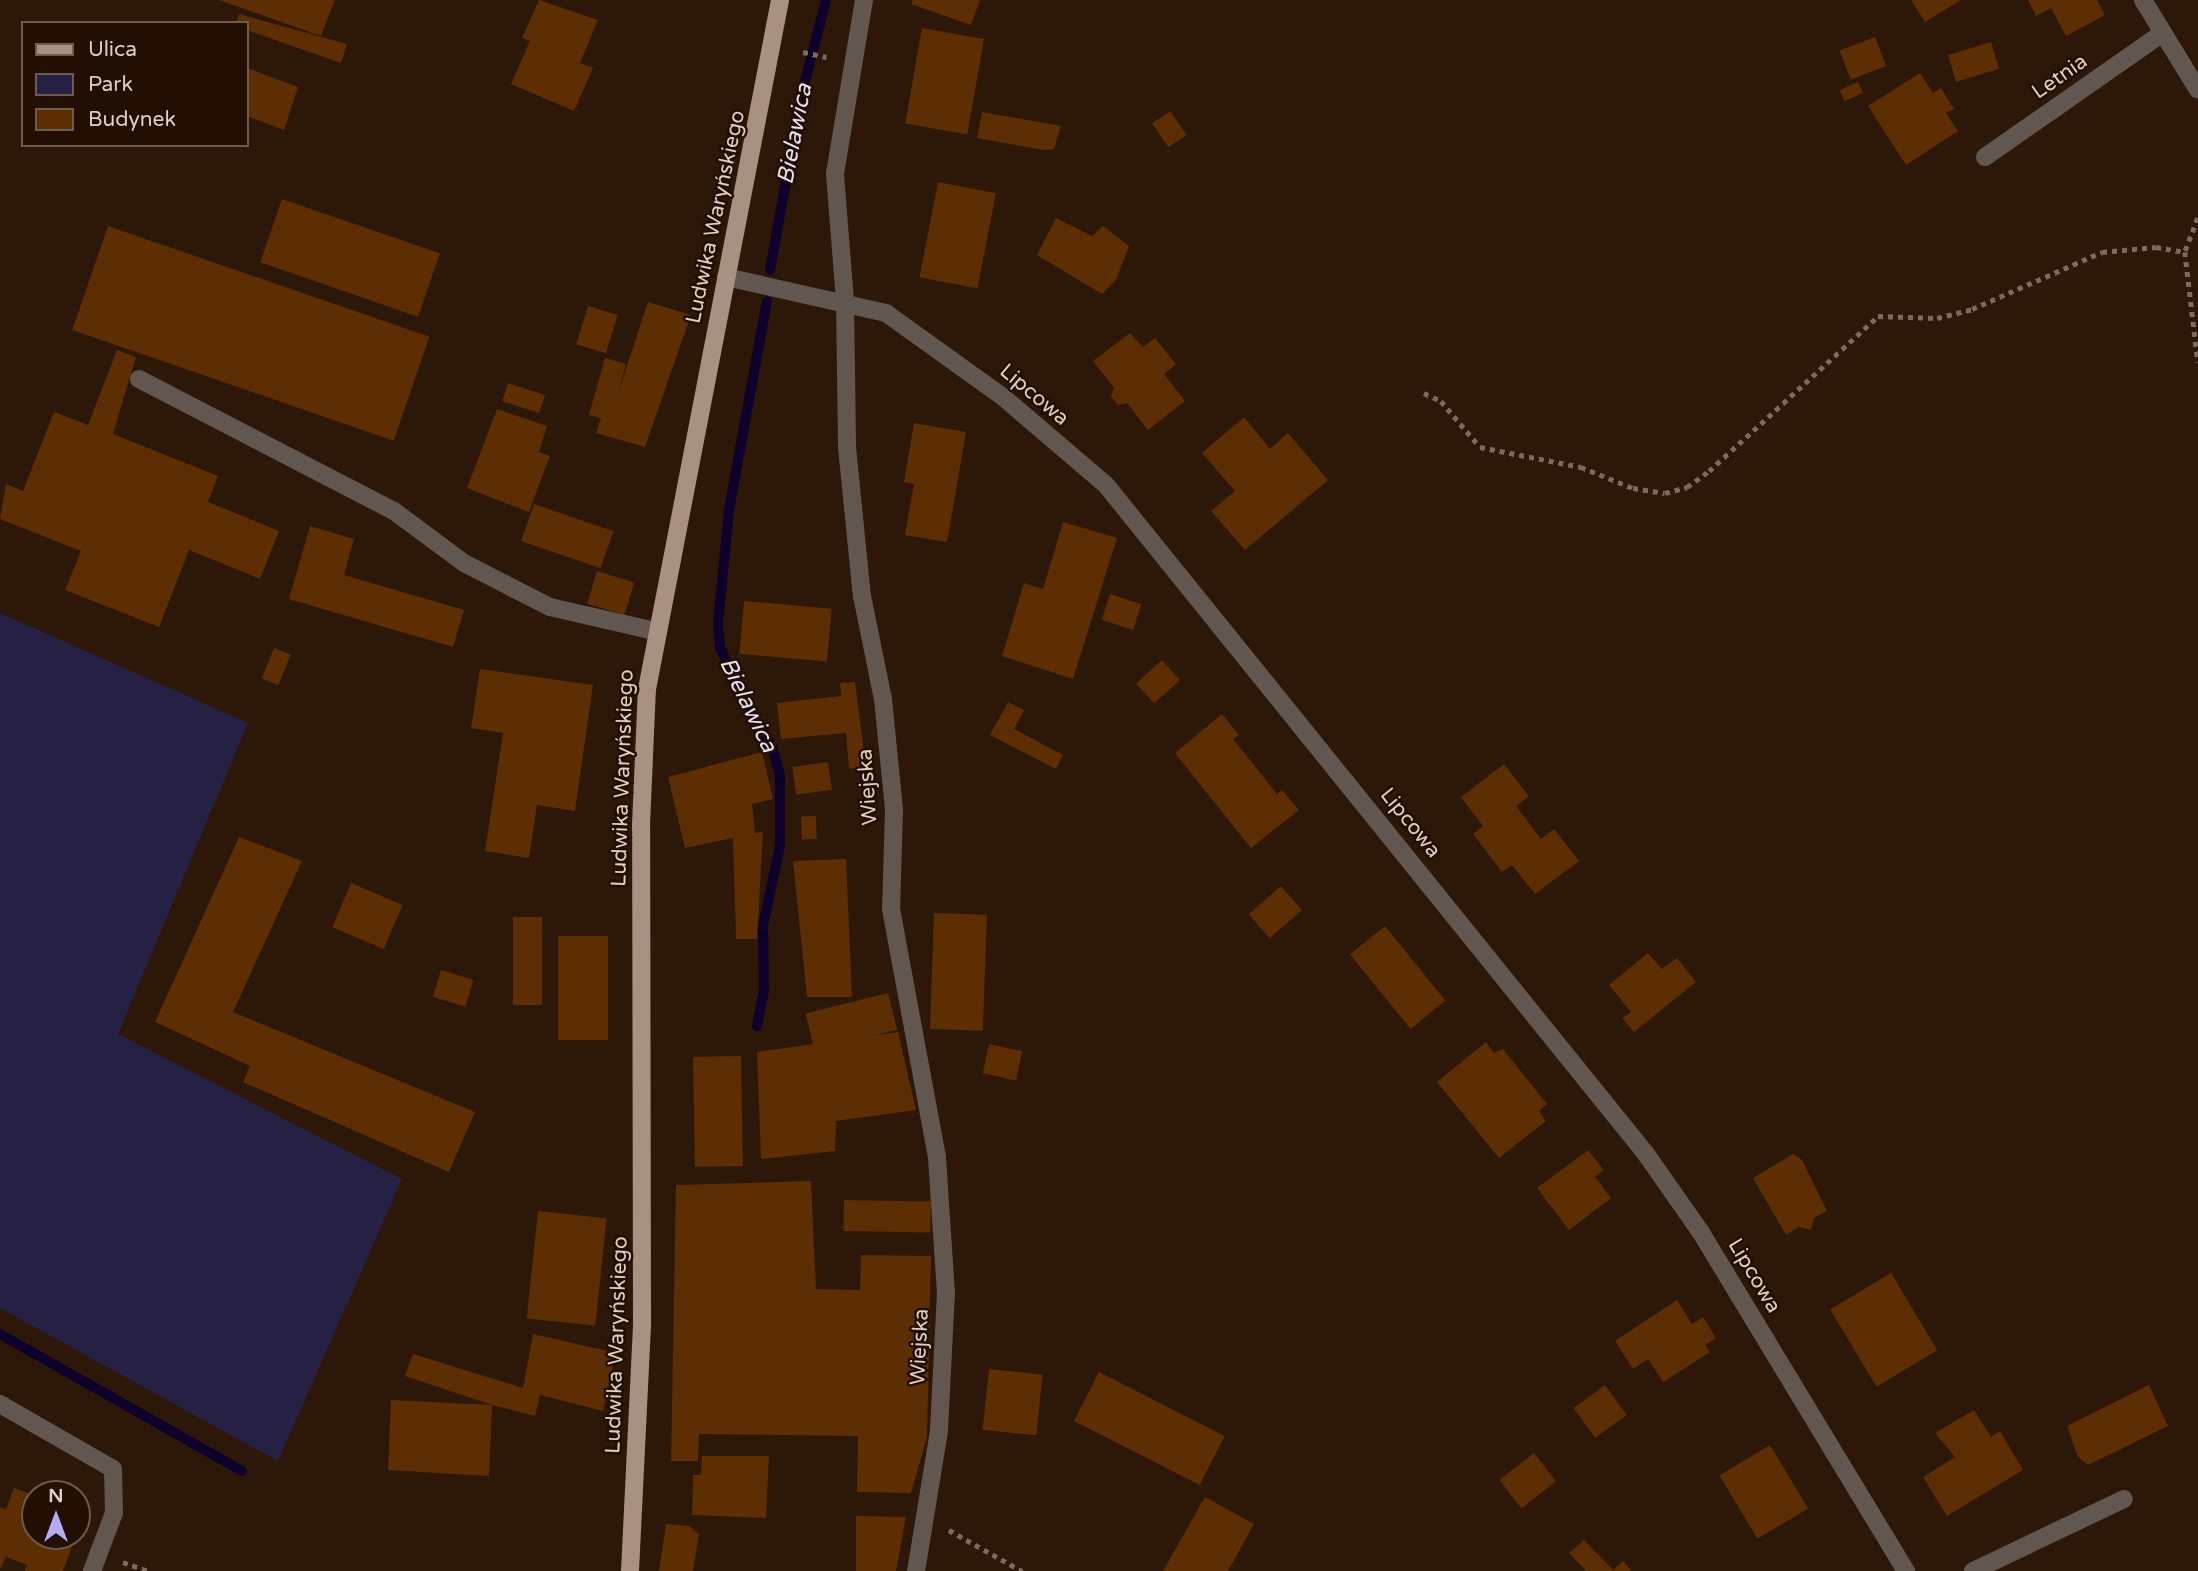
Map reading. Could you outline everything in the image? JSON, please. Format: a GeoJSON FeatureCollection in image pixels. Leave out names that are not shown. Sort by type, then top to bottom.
{"type":"FeatureCollection","features":[{"type":"Feature","properties":{"kind":"main road","name":"Ludwika Waryńskiego"},"geometry":{"type":"LineString","coordinates":[[630,1571],[642,1322],[642,751],[655,631],[780,0]]}},
{"type":"Feature","properties":{"kind":"street","name":"Wiejska"},"geometry":{"type":"LineString","coordinates":[[864,0],[835,174],[845,300],[848,461],[862,596],[883,699],[894,810],[891,909],[937,1158],[946,1292],[940,1431],[916,1571]]}},
{"type":"Feature","properties":{"kind":"street"},"geometry":{"type":"LineString","coordinates":[[2147,2],[2161,34],[2198,90]]}},
{"type":"Feature","properties":{"kind":"street","name":"Letnia"},"geometry":{"type":"LineString","coordinates":[[1985,157],[2161,34]]}},
{"type":"Feature","properties":{"kind":"street","name":"Lipcowa"},"geometry":{"type":"LineString","coordinates":[[726,277],[845,300],[886,313],[914,330],[1003,397],[1106,485],[1148,533],[1646,1154],[1700,1231],[1906,1571]]}},
{"type":"Feature","properties":{"kind":"street"},"geometry":{"type":"LineString","coordinates":[[139,379],[394,511],[464,563],[551,607],[655,631]]}},
{"type":"Feature","properties":{"kind":"street"},"geometry":{"type":"LineString","coordinates":[[0,1404],[113,1469],[114,1513],[92,1571]]}},
{"type":"Feature","properties":{"kind":"street"},"geometry":{"type":"LineString","coordinates":[[1973,1571],[2124,1499]]}},
{"type":"Feature","properties":{"kind":"path"},"geometry":{"type":"LineString","coordinates":[[803,52],[837,59]]}},
{"type":"Feature","properties":{"kind":"path"},"geometry":{"type":"LineString","coordinates":[[2198,218],[2185,252],[2198,362]]}},
{"type":"Feature","properties":{"kind":"path"},"geometry":{"type":"LineString","coordinates":[[1424,393],[1441,401],[1480,447],[1581,467],[1633,488],[1665,493],[1688,487],[1709,471],[1878,316],[1937,318],[1972,309],[2102,252],[2156,247],[2185,252]]}},
{"type":"Feature","properties":{"kind":"path"},"geometry":{"type":"LineString","coordinates":[[926,1517],[1022,1571]]}},
{"type":"Feature","properties":{"kind":"green space"},"geometry":{"type":"Polygon","coordinates":[[[0,613],[248,723],[118,1034],[402,1179],[278,1461],[0,1308],[0,613]]]}},
{"type":"Feature","properties":{"kind":"building"},"geometry":{"type":"Polygon","coordinates":[[[219,0],[335,0],[321,36],[219,0]]]}},
{"type":"Feature","properties":{"kind":"building"},"geometry":{"type":"Polygon","coordinates":[[[539,0],[598,20],[580,63],[593,68],[574,111],[511,84],[530,41],[522,38],[539,0]]]}},
{"type":"Feature","properties":{"kind":"building"},"geometry":{"type":"Polygon","coordinates":[[[913,0],[980,0],[971,25],[911,4],[913,0]]]}},
{"type":"Feature","properties":{"kind":"building"},"geometry":{"type":"Polygon","coordinates":[[[1911,0],[1961,0],[1925,22],[1911,0]]]}},
{"type":"Feature","properties":{"kind":"building"},"geometry":{"type":"Polygon","coordinates":[[[2028,0],[2097,0],[2105,15],[2066,36],[2051,8],[2036,16],[2028,0]]]}},
{"type":"Feature","properties":{"kind":"building"},"geometry":{"type":"Polygon","coordinates":[[[239,14],[347,44],[341,63],[248,30],[248,21],[237,21],[239,14]]]}},
{"type":"Feature","properties":{"kind":"building"},"geometry":{"type":"Polygon","coordinates":[[[922,28],[984,39],[967,134],[905,124],[922,28]]]}},
{"type":"Feature","properties":{"kind":"building"},"geometry":{"type":"Polygon","coordinates":[[[1875,37],[1886,66],[1851,80],[1840,51],[1875,37]]]}},
{"type":"Feature","properties":{"kind":"building"},"geometry":{"type":"Polygon","coordinates":[[[1991,42],[1999,69],[1956,82],[1948,55],[1991,42]]]}},
{"type":"Feature","properties":{"kind":"building"},"geometry":{"type":"Polygon","coordinates":[[[248,68],[298,87],[284,130],[248,116],[248,68]]]}},
{"type":"Feature","properties":{"kind":"building"},"geometry":{"type":"Polygon","coordinates":[[[1920,73],[1933,93],[1941,88],[1954,109],[1946,113],[1958,131],[1906,165],[1868,106],[1920,73]]]}},
{"type":"Feature","properties":{"kind":"building"},"geometry":{"type":"Polygon","coordinates":[[[1858,82],[1863,93],[1845,101],[1840,90],[1858,82]]]}},
{"type":"Feature","properties":{"kind":"building"},"geometry":{"type":"Polygon","coordinates":[[[1170,111],[1187,135],[1169,147],[1152,124],[1170,111]]]}},
{"type":"Feature","properties":{"kind":"building"},"geometry":{"type":"Polygon","coordinates":[[[982,112],[1061,126],[1054,149],[1043,150],[977,138],[982,112]]]}},
{"type":"Feature","properties":{"kind":"building"},"geometry":{"type":"Polygon","coordinates":[[[938,182],[996,193],[977,288],[919,277],[938,182]]]}},
{"type":"Feature","properties":{"kind":"building"},"geometry":{"type":"Polygon","coordinates":[[[282,199],[440,253],[418,317],[260,262],[282,199]]]}},
{"type":"Feature","properties":{"kind":"building"},"geometry":{"type":"Polygon","coordinates":[[[1056,218],[1092,236],[1103,226],[1129,246],[1116,280],[1102,294],[1037,255],[1056,218]]]}},
{"type":"Feature","properties":{"kind":"building"},"geometry":{"type":"Polygon","coordinates":[[[108,226],[429,337],[394,441],[72,330],[108,226]]]}},
{"type":"Feature","properties":{"kind":"building"},"geometry":{"type":"Polygon","coordinates":[[[648,302],[691,315],[645,447],[596,433],[601,418],[589,415],[605,358],[626,364],[619,390],[648,302]]]}},
{"type":"Feature","properties":{"kind":"building"},"geometry":{"type":"Polygon","coordinates":[[[588,306],[618,315],[606,353],[576,344],[588,306]]]}},
{"type":"Feature","properties":{"kind":"building"},"geometry":{"type":"Polygon","coordinates":[[[1130,333],[1143,347],[1155,338],[1176,364],[1164,374],[1185,401],[1148,430],[1127,403],[1118,405],[1111,396],[1114,388],[1093,361],[1130,333]]]}},
{"type":"Feature","properties":{"kind":"building"},"geometry":{"type":"Polygon","coordinates":[[[117,350],[136,357],[113,434],[218,476],[208,502],[279,531],[260,579],[189,550],[159,627],[65,590],[81,551],[0,519],[6,484],[23,491],[54,412],[88,425],[117,350]]]}},
{"type":"Feature","properties":{"kind":"building"},"geometry":{"type":"Polygon","coordinates":[[[508,383],[545,395],[539,413],[502,401],[508,383]]]}},
{"type":"Feature","properties":{"kind":"building"},"geometry":{"type":"Polygon","coordinates":[[[497,409],[547,426],[539,452],[550,456],[529,512],[467,488],[497,409]]]}},
{"type":"Feature","properties":{"kind":"building"},"geometry":{"type":"Polygon","coordinates":[[[1244,417],[1270,449],[1288,433],[1328,480],[1245,550],[1211,511],[1235,491],[1202,453],[1244,417]]]}},
{"type":"Feature","properties":{"kind":"building"},"geometry":{"type":"Polygon","coordinates":[[[914,423],[966,432],[947,542],[905,535],[914,484],[904,482],[914,423]]]}},
{"type":"Feature","properties":{"kind":"building"},"geometry":{"type":"Polygon","coordinates":[[[534,504],[613,531],[601,568],[521,541],[534,504]]]}},
{"type":"Feature","properties":{"kind":"building"},"geometry":{"type":"Polygon","coordinates":[[[1063,522],[1117,538],[1073,679],[1002,656],[1024,583],[1043,589],[1063,522]]]}},
{"type":"Feature","properties":{"kind":"building"},"geometry":{"type":"Polygon","coordinates":[[[310,526],[354,539],[344,575],[464,610],[453,647],[289,599],[310,526]]]}},
{"type":"Feature","properties":{"kind":"building"},"geometry":{"type":"Polygon","coordinates":[[[597,571],[634,582],[624,615],[587,604],[597,571]]]}},
{"type":"Feature","properties":{"kind":"building"},"geometry":{"type":"Polygon","coordinates":[[[1110,594],[1141,604],[1133,630],[1102,620],[1110,594]]]}},
{"type":"Feature","properties":{"kind":"building"},"geometry":{"type":"Polygon","coordinates":[[[744,601],[832,609],[827,661],[739,654],[744,601]]]}},
{"type":"Feature","properties":{"kind":"building"},"geometry":{"type":"Polygon","coordinates":[[[274,648],[291,655],[278,685],[262,679],[274,648]]]}},
{"type":"Feature","properties":{"kind":"building"},"geometry":{"type":"Polygon","coordinates":[[[1162,660],[1180,680],[1154,703],[1136,683],[1162,660]]]}},
{"type":"Feature","properties":{"kind":"building"},"geometry":{"type":"Polygon","coordinates":[[[480,669],[593,685],[575,811],[537,805],[529,858],[485,851],[503,733],[471,728],[480,669]]]}},
{"type":"Feature","properties":{"kind":"building"},"geometry":{"type":"Polygon","coordinates":[[[855,682],[866,767],[849,769],[846,733],[781,739],[777,703],[841,696],[840,683],[855,682]]]}},
{"type":"Feature","properties":{"kind":"building"},"geometry":{"type":"Polygon","coordinates":[[[1008,702],[1024,710],[1014,729],[1063,755],[1056,769],[990,735],[1008,702]]]}},
{"type":"Feature","properties":{"kind":"building"},"geometry":{"type":"Polygon","coordinates":[[[1222,714],[1239,735],[1233,739],[1277,794],[1282,790],[1299,810],[1251,848],[1175,753],[1222,714]]]}},
{"type":"Feature","properties":{"kind":"building"},"geometry":{"type":"Polygon","coordinates":[[[762,752],[773,799],[752,804],[755,833],[763,832],[757,939],[736,939],[733,838],[685,848],[668,777],[762,752]]]}},
{"type":"Feature","properties":{"kind":"building"},"geometry":{"type":"Polygon","coordinates":[[[828,762],[832,790],[796,795],[792,767],[828,762]]]}},
{"type":"Feature","properties":{"kind":"building"},"geometry":{"type":"Polygon","coordinates":[[[1504,764],[1529,796],[1516,806],[1541,839],[1554,829],[1579,861],[1535,894],[1512,865],[1502,872],[1473,834],[1483,826],[1461,797],[1504,764]]]}},
{"type":"Feature","properties":{"kind":"building"},"geometry":{"type":"Polygon","coordinates":[[[816,816],[817,839],[802,840],[801,817],[816,816]]]}},
{"type":"Feature","properties":{"kind":"building"},"geometry":{"type":"Polygon","coordinates":[[[239,837],[302,861],[233,1012],[475,1112],[449,1172],[243,1082],[250,1066],[155,1022],[239,837]]]}},
{"type":"Feature","properties":{"kind":"building"},"geometry":{"type":"Polygon","coordinates":[[[846,859],[852,997],[807,997],[793,861],[846,859]]]}},
{"type":"Feature","properties":{"kind":"building"},"geometry":{"type":"Polygon","coordinates":[[[351,883],[403,905],[384,949],[332,927],[351,883]]]}},
{"type":"Feature","properties":{"kind":"building"},"geometry":{"type":"Polygon","coordinates":[[[1281,886],[1302,910],[1270,938],[1249,914],[1281,886]]]}},
{"type":"Feature","properties":{"kind":"building"},"geometry":{"type":"Polygon","coordinates":[[[934,913],[987,915],[983,1031],[930,1029],[934,913]]]}},
{"type":"Feature","properties":{"kind":"building"},"geometry":{"type":"Polygon","coordinates":[[[513,917],[542,917],[542,1005],[513,1005],[513,917]]]}},
{"type":"Feature","properties":{"kind":"building"},"geometry":{"type":"Polygon","coordinates":[[[1385,926],[1445,1001],[1410,1029],[1350,954],[1385,926]]]}},
{"type":"Feature","properties":{"kind":"building"},"geometry":{"type":"Polygon","coordinates":[[[558,936],[608,936],[608,1040],[558,1040],[558,936]]]}},
{"type":"Feature","properties":{"kind":"building"},"geometry":{"type":"Polygon","coordinates":[[[1648,953],[1662,969],[1677,958],[1696,982],[1634,1032],[1622,1018],[1631,1012],[1609,985],[1648,953]]]}},
{"type":"Feature","properties":{"kind":"building"},"geometry":{"type":"Polygon","coordinates":[[[441,970],[474,980],[465,1007],[433,997],[441,970]]]}},
{"type":"Feature","properties":{"kind":"building"},"geometry":{"type":"Polygon","coordinates":[[[888,993],[897,1030],[815,1050],[806,1014],[888,993]]]}},
{"type":"Feature","properties":{"kind":"building"},"geometry":{"type":"Polygon","coordinates":[[[898,1032],[916,1110],[836,1121],[835,1151],[761,1159],[757,1052],[898,1032]]]}},
{"type":"Feature","properties":{"kind":"building"},"geometry":{"type":"Polygon","coordinates":[[[1486,1042],[1494,1053],[1503,1049],[1547,1104],[1539,1111],[1546,1121],[1499,1158],[1437,1082],[1486,1042]]]}},
{"type":"Feature","properties":{"kind":"building"},"geometry":{"type":"Polygon","coordinates":[[[989,1044],[1022,1051],[1016,1080],[983,1073],[989,1044]]]}},
{"type":"Feature","properties":{"kind":"building"},"geometry":{"type":"Polygon","coordinates":[[[741,1056],[743,1166],[695,1167],[693,1057],[741,1056]]]}},
{"type":"Feature","properties":{"kind":"building"},"geometry":{"type":"Polygon","coordinates":[[[1588,1150],[1604,1170],[1595,1177],[1611,1198],[1569,1230],[1537,1188],[1588,1150]]]}},
{"type":"Feature","properties":{"kind":"building"},"geometry":{"type":"Polygon","coordinates":[[[1793,1154],[1802,1160],[1827,1211],[1814,1218],[1811,1230],[1799,1227],[1786,1235],[1753,1178],[1793,1154]]]}},
{"type":"Feature","properties":{"kind":"building"},"geometry":{"type":"Polygon","coordinates":[[[811,1181],[816,1289],[860,1290],[861,1255],[931,1256],[927,1437],[911,1493],[857,1492],[858,1436],[699,1434],[698,1461],[671,1461],[676,1185],[811,1181]]]}},
{"type":"Feature","properties":{"kind":"building"},"geometry":{"type":"Polygon","coordinates":[[[844,1200],[931,1202],[930,1233],[843,1231],[844,1200]]]}},
{"type":"Feature","properties":{"kind":"building"},"geometry":{"type":"Polygon","coordinates":[[[538,1211],[607,1218],[595,1326],[527,1318],[538,1211]]]}},
{"type":"Feature","properties":{"kind":"building"},"geometry":{"type":"Polygon","coordinates":[[[1891,1273],[1937,1350],[1876,1387],[1830,1310],[1891,1273]]]}},
{"type":"Feature","properties":{"kind":"building"},"geometry":{"type":"Polygon","coordinates":[[[1677,1300],[1692,1324],[1703,1317],[1716,1338],[1705,1345],[1710,1352],[1663,1382],[1648,1359],[1633,1369],[1615,1341],[1677,1300]]]}},
{"type":"Feature","properties":{"kind":"building"},"geometry":{"type":"Polygon","coordinates":[[[533,1334],[616,1353],[603,1411],[540,1395],[535,1416],[492,1405],[405,1376],[413,1354],[523,1388],[533,1334]]]}},
{"type":"Feature","properties":{"kind":"building"},"geometry":{"type":"Polygon","coordinates":[[[989,1369],[1043,1375],[1036,1435],[983,1430],[989,1369]]]}},
{"type":"Feature","properties":{"kind":"building"},"geometry":{"type":"Polygon","coordinates":[[[1099,1372],[1225,1436],[1200,1485],[1074,1421],[1099,1372]]]}},
{"type":"Feature","properties":{"kind":"building"},"geometry":{"type":"Polygon","coordinates":[[[1605,1385],[1627,1415],[1595,1438],[1573,1408],[1605,1385]]]}},
{"type":"Feature","properties":{"kind":"building"},"geometry":{"type":"Polygon","coordinates":[[[2149,1385],[2168,1426],[2088,1465],[2078,1457],[2067,1426],[2149,1385]]]}},
{"type":"Feature","properties":{"kind":"building"},"geometry":{"type":"Polygon","coordinates":[[[391,1400],[492,1405],[489,1476],[388,1470],[391,1400]]]}},
{"type":"Feature","properties":{"kind":"building"},"geometry":{"type":"Polygon","coordinates":[[[1974,1410],[1991,1437],[2000,1431],[2023,1470],[1947,1516],[1923,1477],[1955,1457],[1935,1433],[1974,1410]]]}},
{"type":"Feature","properties":{"kind":"building"},"geometry":{"type":"Polygon","coordinates":[[[1770,1445],[1808,1508],[1758,1539],[1719,1475],[1770,1445]]]}},
{"type":"Feature","properties":{"kind":"building"},"geometry":{"type":"Polygon","coordinates":[[[1534,1453],[1556,1481],[1521,1508],[1499,1480],[1534,1453]]]}},
{"type":"Feature","properties":{"kind":"building"},"geometry":{"type":"Polygon","coordinates":[[[702,1456],[769,1456],[766,1518],[692,1515],[693,1475],[701,1475],[702,1456]]]}},
{"type":"Feature","properties":{"kind":"building"},"geometry":{"type":"Polygon","coordinates":[[[14,1488],[21,1491],[21,1550],[71,1550],[63,1571],[25,1571],[27,1565],[6,1557],[0,1570],[0,1507],[6,1509],[14,1488]]]}},
{"type":"Feature","properties":{"kind":"building"},"geometry":{"type":"Polygon","coordinates":[[[1205,1497],[1254,1524],[1228,1571],[1163,1571],[1205,1497]]]}},
{"type":"Feature","properties":{"kind":"building"},"geometry":{"type":"Polygon","coordinates":[[[856,1516],[906,1517],[896,1571],[856,1571],[856,1516]]]}},
{"type":"Feature","properties":{"kind":"building"},"geometry":{"type":"Polygon","coordinates":[[[666,1524],[689,1526],[699,1534],[693,1571],[659,1571],[666,1524]]]}},
{"type":"Feature","properties":{"kind":"building"},"geometry":{"type":"Polygon","coordinates":[[[1584,1540],[1613,1570],[1623,1561],[1631,1570],[1586,1571],[1569,1553],[1584,1540]]]}},
{"type":"Feature","properties":{"kind":"waterway","name":"Bielawica"},"geometry":{"type":"LineString","coordinates":[[770,270],[802,93],[826,0]]}},
{"type":"Feature","properties":{"kind":"waterway","name":"Bielawica"},"geometry":{"type":"LineString","coordinates":[[757,1026],[764,990],[763,926],[780,846],[780,775],[771,744],[745,704],[720,647],[718,623],[729,510],[767,301]]}},
{"type":"Feature","properties":{"kind":"waterway"},"geometry":{"type":"LineString","coordinates":[[0,1334],[242,1471]]}}]}
